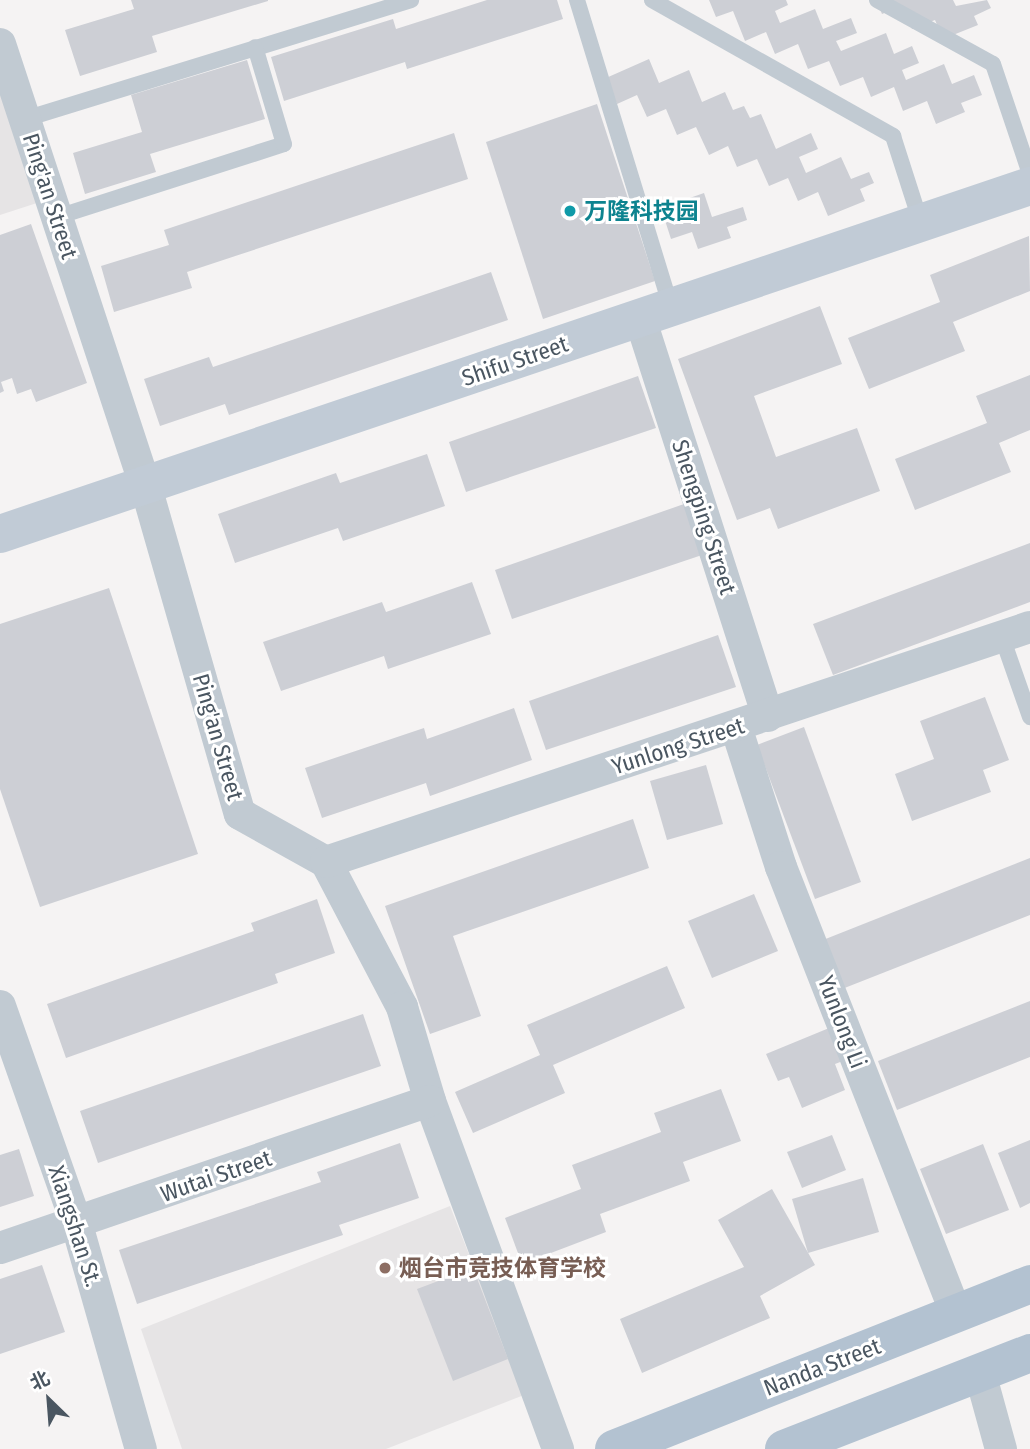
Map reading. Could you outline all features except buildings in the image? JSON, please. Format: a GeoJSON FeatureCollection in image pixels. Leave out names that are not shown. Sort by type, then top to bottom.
{"type":"FeatureCollection","features":[{"type":"Feature","properties":{"kind":"main road","name":"Nanda Street"},"geometry":{"type":"LineString","coordinates":[[614,1449],[1030,1284]]}},
{"type":"Feature","properties":{"kind":"main road"},"geometry":{"type":"LineString","coordinates":[[784,1449],[1030,1353]]}},
{"type":"Feature","properties":{"kind":"street","name":"Ping'an Street"},"geometry":{"type":"LineString","coordinates":[[0,44],[146,487],[240,814],[326,862]]}},
{"type":"Feature","properties":{"kind":"street","name":"Shifu Street"},"geometry":{"type":"LineString","coordinates":[[0,534],[146,487],[1030,186]]}},
{"type":"Feature","properties":{"kind":"street","name":"Shengping Street"},"geometry":{"type":"LineString","coordinates":[[656,313],[768,716]]}},
{"type":"Feature","properties":{"kind":"street","name":"Yunlong Street"},"geometry":{"type":"LineString","coordinates":[[326,862],[1016,632]]}},
{"type":"Feature","properties":{"kind":"street","name":"Yunlong Li"},"geometry":{"type":"LineString","coordinates":[[736,726],[781,867],[957,1315]]}},
{"type":"Feature","properties":{"kind":"street"},"geometry":{"type":"LineString","coordinates":[[326,862],[402,1007],[430,1101],[558,1449]]}},
{"type":"Feature","properties":{"kind":"street","name":"Xiangshan St."},"geometry":{"type":"LineString","coordinates":[[0,1006],[77,1225],[141,1449]]}},
{"type":"Feature","properties":{"kind":"street","name":"Wutai Street"},"geometry":{"type":"LineString","coordinates":[[0,1248],[77,1225],[430,1101]]}},
{"type":"Feature","properties":{"kind":"street"},"geometry":{"type":"LineString","coordinates":[[980,1373],[1001,1449]]}},
{"type":"Feature","properties":{"kind":"lane"},"geometry":{"type":"LineString","coordinates":[[25,119],[411,0]]}},
{"type":"Feature","properties":{"kind":"lane"},"geometry":{"type":"LineString","coordinates":[[577,0],[656,313]]}},
{"type":"Feature","properties":{"kind":"lane"},"geometry":{"type":"LineString","coordinates":[[652,0],[893,136],[921,223]]}},
{"type":"Feature","properties":{"kind":"lane"},"geometry":{"type":"LineString","coordinates":[[877,0],[993,64],[1030,174]]}},
{"type":"Feature","properties":{"kind":"lane"},"geometry":{"type":"LineString","coordinates":[[57,217],[284,144],[255,47]]}},
{"type":"Feature","properties":{"kind":"lane"},"geometry":{"type":"LineString","coordinates":[[1016,632],[1030,717]]}},
{"type":"Feature","properties":{"kind":"shaded area"},"geometry":{"type":"Polygon","coordinates":[[[0,79],[40,202],[0,215],[0,79]]]}},
{"type":"Feature","properties":{"kind":"shaded area","name":"烟台市竞技体育学校"},"geometry":{"type":"Polygon","coordinates":[[[450,1206],[524,1395],[386,1449],[182,1449],[141,1329],[450,1206]]]}},
{"type":"Feature","properties":{"kind":"place","name":"万隆科技园"},"geometry":{"type":"Point","coordinates":[570,211]}},
{"type":"Feature","properties":{"kind":"place","name":"烟台市竞技体育学校"},"geometry":{"type":"Point","coordinates":[385,1268]}}]}
